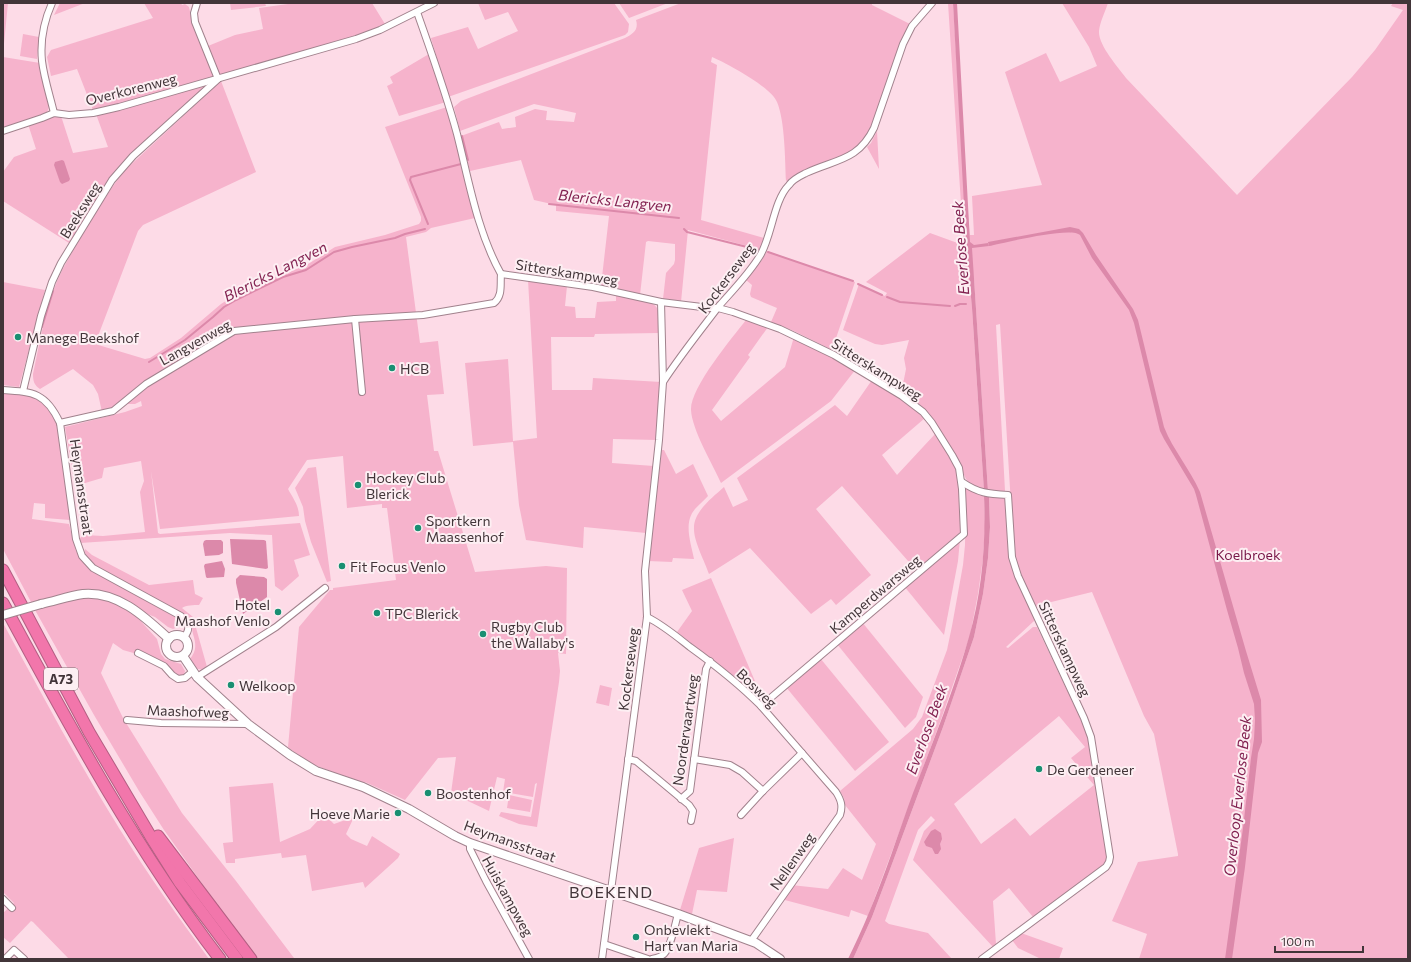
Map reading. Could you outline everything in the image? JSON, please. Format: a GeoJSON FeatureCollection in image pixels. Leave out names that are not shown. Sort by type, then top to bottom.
{"type":"FeatureCollection","features":[{"type":"Feature","properties":{"kind":"highway","name":"A73"},"geometry":{"type":"LineString","coordinates":[[3,570],[120,786],[180,883],[237,959]]}},
{"type":"Feature","properties":{"kind":"highway","name":"A73"},"geometry":{"type":"LineString","coordinates":[[3,603],[53,696],[108,793],[167,885],[220,959]]}},
{"type":"Feature","properties":{"kind":"highway","name":"A73"},"geometry":{"type":"LineString","coordinates":[[120,786],[251,959]]}},
{"type":"Feature","properties":{"kind":"street"},"geometry":{"type":"LineString","coordinates":[[52,3],[46,17],[42,38],[42,61],[54,113]]}},
{"type":"Feature","properties":{"kind":"street"},"geometry":{"type":"LineString","coordinates":[[197,3],[194,13],[195,22],[218,79]]}},
{"type":"Feature","properties":{"kind":"street","name":"Overkorenweg"},"geometry":{"type":"LineString","coordinates":[[3,131],[54,113],[69,115],[93,113],[356,39],[380,30],[434,3]]}},
{"type":"Feature","properties":{"kind":"street","name":"Kockerseweg"},"geometry":{"type":"LineString","coordinates":[[663,382],[718,308],[760,255],[767,240],[782,193],[789,184],[799,176],[812,170],[854,154],[862,148],[869,139],[903,44],[912,26],[932,3]]}},
{"type":"Feature","properties":{"kind":"street","name":"Sitterskampweg"},"geometry":{"type":"LineString","coordinates":[[417,12],[452,118],[475,207],[491,257],[501,274],[593,287],[661,302],[718,308],[733,312],[780,330],[827,352],[902,396],[922,412],[932,423],[959,468],[962,482],[972,489],[982,492],[1008,495],[1012,557],[1018,576],[1092,738],[1110,858],[1106,867],[982,959]]}},
{"type":"Feature","properties":{"kind":"street","name":"Beeksweg"},"geometry":{"type":"LineString","coordinates":[[23,391],[41,316],[52,282],[61,263],[112,180],[134,156],[218,79]]}},
{"type":"Feature","properties":{"kind":"street","name":"Langvenweg"},"geometry":{"type":"LineString","coordinates":[[60,424],[113,411],[146,384],[234,330],[355,319],[423,315],[462,307],[494,303],[500,295],[501,274]]}},
{"type":"Feature","properties":{"kind":"street","name":"Kockerseweg"},"geometry":{"type":"LineString","coordinates":[[602,959],[647,617],[645,571],[659,440],[663,382],[661,302]]}},
{"type":"Feature","properties":{"kind":"street"},"geometry":{"type":"LineString","coordinates":[[355,319],[362,392]]}},
{"type":"Feature","properties":{"kind":"street","name":"Heymansstraat"},"geometry":{"type":"LineString","coordinates":[[3,390],[23,391],[38,396],[48,402],[55,413],[60,424],[76,539],[82,556],[93,568],[181,616],[189,625],[189,630],[184,637]]}},
{"type":"Feature","properties":{"kind":"street","name":"Kamperdwarsweg"},"geometry":{"type":"LineString","coordinates":[[761,706],[964,534],[962,482]]}},
{"type":"Feature","properties":{"kind":"street"},"geometry":{"type":"LineString","coordinates":[[138,653],[164,666],[178,679],[195,675],[276,627],[325,588]]}},
{"type":"Feature","properties":{"kind":"street"},"geometry":{"type":"LineString","coordinates":[[3,615],[72,596],[85,594],[101,595],[116,599],[136,612],[168,638]]}},
{"type":"Feature","properties":{"kind":"street","name":"Bosweg"},"geometry":{"type":"LineString","coordinates":[[647,617],[659,623],[710,661],[739,685],[761,706],[836,792]]}},
{"type":"Feature","properties":{"kind":"street"},"geometry":{"type":"LineString","coordinates":[[174,635],[184,637],[189,647],[186,654],[180,657],[173,657],[167,652],[166,645],[168,638],[174,635]]}},
{"type":"Feature","properties":{"kind":"street","name":"Heymansstraat"},"geometry":{"type":"LineString","coordinates":[[183,656],[195,675],[248,724],[290,755],[316,771],[376,793],[409,809],[470,843],[610,890],[751,941],[780,959]]}},
{"type":"Feature","properties":{"kind":"street","name":"Noordervaartweg"},"geometry":{"type":"LineString","coordinates":[[681,799],[690,791],[706,669],[710,661]]}},
{"type":"Feature","properties":{"kind":"street","name":"Maashofweg"},"geometry":{"type":"LineString","coordinates":[[127,720],[161,723],[248,724]]}},
{"type":"Feature","properties":{"kind":"street"},"geometry":{"type":"LineString","coordinates":[[741,815],[802,753]]}},
{"type":"Feature","properties":{"kind":"street","name":"Noordervaartweg"},"geometry":{"type":"LineString","coordinates":[[628,759],[636,761],[689,805],[693,811],[691,821]]}},
{"type":"Feature","properties":{"kind":"street"},"geometry":{"type":"LineString","coordinates":[[694,759],[730,765],[742,772],[763,791]]}},
{"type":"Feature","properties":{"kind":"street","name":"Nellenweg"},"geometry":{"type":"LineString","coordinates":[[751,941],[840,814],[842,808],[841,800],[836,792]]}},
{"type":"Feature","properties":{"kind":"street","name":"Huiskampweg"},"geometry":{"type":"LineString","coordinates":[[470,843],[470,849],[486,882],[529,959]]}},
{"type":"Feature","properties":{"kind":"street"},"geometry":{"type":"LineString","coordinates":[[3,899],[12,908]]}},
{"type":"Feature","properties":{"kind":"street"},"geometry":{"type":"LineString","coordinates":[[652,959],[663,954],[668,948],[678,914]]}},
{"type":"Feature","properties":{"kind":"street"},"geometry":{"type":"LineString","coordinates":[[604,944],[648,959]]}},
{"type":"Feature","properties":{"kind":"street"},"geometry":{"type":"LineString","coordinates":[[5,959],[14,950],[24,959]]}},
{"type":"Feature","properties":{"kind":"green space"},"geometry":{"type":"Polygon","coordinates":[[[3,3],[8,3],[3,54],[3,3]]]}},
{"type":"Feature","properties":{"kind":"green space"},"geometry":{"type":"Polygon","coordinates":[[[60,3],[85,3],[54,15],[60,3]]]}},
{"type":"Feature","properties":{"kind":"green space"},"geometry":{"type":"Polygon","coordinates":[[[144,3],[181,3],[182,5],[185,4],[189,7],[191,16],[215,77],[119,105],[93,110],[77,69],[51,76],[47,57],[51,50],[153,18],[144,3]]]}},
{"type":"Feature","properties":{"kind":"green space"},"geometry":{"type":"Polygon","coordinates":[[[230,3],[265,3],[266,6],[231,10],[230,3]]]}},
{"type":"Feature","properties":{"kind":"green space"},"geometry":{"type":"Polygon","coordinates":[[[288,3],[372,3],[385,24],[364,34],[220,76],[208,46],[235,35],[263,29],[259,8],[288,3]]]}},
{"type":"Feature","properties":{"kind":"green space"},"geometry":{"type":"Polygon","coordinates":[[[478,3],[614,3],[629,24],[628,32],[625,35],[448,97],[431,38],[468,27],[478,49],[518,31],[508,12],[485,20],[478,3]]]}},
{"type":"Feature","properties":{"kind":"green space"},"geometry":{"type":"Polygon","coordinates":[[[619,3],[668,3],[629,18],[619,3]]]}},
{"type":"Feature","properties":{"kind":"green space"},"geometry":{"type":"Polygon","coordinates":[[[681,3],[872,3],[872,5],[910,24],[900,42],[870,133],[853,151],[810,168],[786,181],[782,119],[777,102],[767,90],[758,83],[738,70],[712,57],[711,62],[717,65],[701,220],[764,238],[762,250],[688,230],[681,302],[663,299],[666,273],[674,264],[675,260],[675,244],[646,242],[640,295],[601,286],[609,216],[556,211],[556,205],[534,200],[521,160],[470,171],[461,136],[499,122],[502,129],[516,127],[515,117],[535,109],[547,111],[546,120],[574,122],[576,113],[534,104],[460,131],[454,107],[461,101],[625,38],[635,31],[637,26],[636,20],[681,3]]]}},
{"type":"Feature","properties":{"kind":"green space","name":"Koelbroek"},"geometry":{"type":"Polygon","coordinates":[[[948,3],[953,3],[970,240],[970,235],[974,235],[972,196],[1042,185],[1005,72],[1046,53],[1060,82],[1097,66],[1089,47],[1062,3],[1108,3],[1099,31],[1102,43],[1109,56],[1126,78],[1237,195],[1352,77],[1375,50],[1403,10],[1391,6],[1393,3],[1408,3],[1408,959],[1139,959],[1147,934],[1112,921],[1138,862],[1178,856],[1178,854],[1154,734],[1144,716],[1092,592],[1035,606],[1021,578],[1014,554],[1000,324],[996,325],[1005,491],[988,491],[974,279],[970,278],[984,491],[971,485],[966,479],[951,448],[930,416],[920,406],[898,391],[903,384],[906,369],[904,358],[909,340],[882,345],[875,344],[843,330],[859,284],[885,296],[887,293],[866,282],[930,233],[963,245],[948,3]]]}},
{"type":"Feature","properties":{"kind":"green space"},"geometry":{"type":"Polygon","coordinates":[[[23,34],[39,37],[37,59],[20,56],[23,34]]]}},
{"type":"Feature","properties":{"kind":"green space"},"geometry":{"type":"Polygon","coordinates":[[[429,54],[446,102],[399,116],[387,86],[393,83],[390,77],[429,54]]]}},
{"type":"Feature","properties":{"kind":"green space"},"geometry":{"type":"Polygon","coordinates":[[[3,57],[40,63],[47,87],[49,106],[47,112],[42,116],[3,129],[3,57]]]}},
{"type":"Feature","properties":{"kind":"green space","name":"Sportkern Maassenhof"},"geometry":{"type":"Polygon","coordinates":[[[221,81],[256,172],[143,225],[138,231],[95,344],[145,359],[150,358],[181,338],[229,299],[282,274],[305,266],[335,247],[385,235],[419,224],[421,217],[385,127],[447,107],[475,218],[431,228],[426,232],[406,237],[420,343],[438,341],[444,394],[427,395],[434,451],[438,451],[475,572],[546,566],[567,568],[566,654],[558,653],[560,671],[559,682],[537,827],[519,824],[499,816],[501,812],[531,817],[537,783],[535,784],[533,797],[503,792],[505,779],[497,777],[489,811],[451,793],[456,757],[438,758],[405,800],[365,782],[364,784],[312,764],[287,747],[289,748],[299,627],[330,590],[333,590],[333,588],[396,580],[387,508],[382,508],[382,504],[347,508],[343,456],[307,460],[288,489],[297,505],[299,516],[160,529],[151,471],[158,533],[160,534],[300,523],[310,555],[294,560],[299,576],[282,591],[275,586],[272,535],[230,533],[80,543],[80,538],[84,535],[103,536],[145,532],[140,492],[144,481],[141,461],[104,468],[102,478],[75,486],[65,427],[125,412],[142,406],[141,401],[135,404],[127,404],[140,392],[115,407],[102,412],[98,394],[93,385],[73,369],[40,389],[36,386],[33,374],[50,299],[70,256],[101,204],[124,171],[221,81]]]}},
{"type":"Feature","properties":{"kind":"green space"},"geometry":{"type":"Polygon","coordinates":[[[204,85],[207,86],[119,166],[69,243],[3,201],[3,172],[14,157],[36,149],[28,124],[54,116],[60,116],[73,153],[108,147],[96,114],[204,85]]]}},
{"type":"Feature","properties":{"kind":"green space"},"geometry":{"type":"Polygon","coordinates":[[[877,131],[879,169],[867,147],[871,143],[877,131]]]}},
{"type":"Feature","properties":{"kind":"green space"},"geometry":{"type":"Polygon","coordinates":[[[767,251],[855,282],[832,350],[794,331],[771,322],[777,308],[751,297],[750,294],[752,285],[746,280],[762,260],[767,251]]]}},
{"type":"Feature","properties":{"kind":"green space"},"geometry":{"type":"Polygon","coordinates":[[[528,280],[567,286],[565,306],[575,307],[576,318],[595,318],[597,302],[616,301],[616,295],[645,300],[657,308],[659,317],[659,333],[595,334],[594,337],[551,337],[552,390],[592,390],[593,378],[661,382],[657,440],[613,439],[612,463],[654,466],[646,533],[584,527],[583,548],[526,540],[519,505],[513,442],[473,446],[465,363],[508,359],[513,441],[537,438],[528,280]]]}},
{"type":"Feature","properties":{"kind":"green space","name":"Manege Beekshof"},"geometry":{"type":"Polygon","coordinates":[[[3,282],[45,290],[19,387],[3,385],[3,282]]]}},
{"type":"Feature","properties":{"kind":"green space"},"geometry":{"type":"Polygon","coordinates":[[[746,320],[768,327],[748,355],[750,357],[712,410],[721,421],[785,367],[794,337],[856,369],[831,401],[721,483],[703,447],[692,418],[691,410],[697,389],[704,377],[746,320]]]}},
{"type":"Feature","properties":{"kind":"green space"},"geometry":{"type":"Polygon","coordinates":[[[872,380],[918,411],[925,418],[882,455],[897,475],[936,433],[953,462],[960,485],[960,533],[916,570],[842,486],[816,509],[871,575],[836,605],[831,599],[811,614],[750,548],[709,574],[694,534],[697,517],[704,506],[724,487],[733,507],[748,500],[737,478],[835,405],[847,416],[872,380]]]}},
{"type":"Feature","properties":{"kind":"green space"},"geometry":{"type":"Polygon","coordinates":[[[3,393],[36,398],[48,407],[58,423],[70,520],[45,518],[45,504],[34,503],[32,519],[69,524],[76,551],[80,558],[112,581],[177,618],[179,622],[178,627],[173,629],[168,627],[155,617],[142,612],[117,596],[101,592],[31,602],[3,549],[3,393]]]}},
{"type":"Feature","properties":{"kind":"green space"},"geometry":{"type":"Polygon","coordinates":[[[661,450],[664,450],[676,474],[693,464],[708,496],[695,509],[689,520],[689,533],[694,559],[673,558],[672,562],[648,561],[661,450]]]}},
{"type":"Feature","properties":{"kind":"green space"},"geometry":{"type":"Polygon","coordinates":[[[316,467],[331,581],[327,582],[311,542],[303,507],[295,488],[308,468],[316,467]]]}},
{"type":"Feature","properties":{"kind":"green space"},"geometry":{"type":"Polygon","coordinates":[[[966,487],[984,496],[985,527],[983,558],[970,636],[939,725],[868,916],[851,910],[849,917],[781,899],[791,885],[828,889],[843,868],[862,880],[876,844],[845,805],[844,798],[840,791],[913,729],[922,717],[947,650],[952,626],[963,565],[965,545],[966,487]]]}},
{"type":"Feature","properties":{"kind":"green space"},"geometry":{"type":"Polygon","coordinates":[[[989,497],[1006,498],[1010,562],[1034,616],[1034,621],[1006,647],[1008,648],[1033,627],[1037,627],[1087,733],[1091,749],[1107,860],[1101,867],[1033,917],[1009,888],[993,901],[996,944],[993,947],[913,860],[924,831],[935,820],[931,816],[918,830],[885,921],[889,924],[928,933],[952,959],[853,959],[872,917],[889,872],[943,727],[974,637],[983,594],[988,558],[990,527],[989,497]],[[1059,716],[954,804],[981,844],[1015,818],[1030,836],[1094,785],[1071,758],[1085,747],[1059,716]]]}},
{"type":"Feature","properties":{"kind":"green space"},"geometry":{"type":"Polygon","coordinates":[[[960,539],[958,561],[944,635],[904,586],[960,539]]]}},
{"type":"Feature","properties":{"kind":"green space"},"geometry":{"type":"Polygon","coordinates":[[[85,549],[92,555],[149,585],[193,580],[195,594],[203,598],[199,605],[182,608],[193,617],[207,667],[203,670],[194,668],[190,659],[195,650],[195,644],[191,623],[187,616],[93,564],[84,553],[85,549]]]}},
{"type":"Feature","properties":{"kind":"green space"},"geometry":{"type":"Polygon","coordinates":[[[711,578],[763,700],[761,701],[749,689],[677,632],[692,611],[682,590],[711,578]]]}},
{"type":"Feature","properties":{"kind":"green space"},"geometry":{"type":"Polygon","coordinates":[[[85,598],[100,599],[127,609],[137,617],[157,639],[161,654],[165,659],[181,664],[185,671],[184,675],[179,677],[137,654],[123,650],[113,643],[101,673],[123,718],[182,813],[236,881],[294,959],[258,959],[233,927],[164,830],[139,791],[35,610],[85,598]]]}},
{"type":"Feature","properties":{"kind":"green space"},"geometry":{"type":"Polygon","coordinates":[[[862,622],[923,697],[916,717],[905,728],[837,644],[862,622]]]}},
{"type":"Feature","properties":{"kind":"green space"},"geometry":{"type":"Polygon","coordinates":[[[3,623],[99,795],[163,895],[209,959],[69,959],[31,921],[10,943],[3,937],[3,913],[14,903],[3,892],[3,623]]]}},
{"type":"Feature","properties":{"kind":"green space"},"geometry":{"type":"Polygon","coordinates":[[[820,658],[889,742],[855,771],[786,687],[820,658]]]}},
{"type":"Feature","properties":{"kind":"green space"},"geometry":{"type":"Polygon","coordinates":[[[600,685],[612,688],[609,706],[596,703],[600,685]]]}},
{"type":"Feature","properties":{"kind":"green space"},"geometry":{"type":"Polygon","coordinates":[[[273,783],[280,842],[310,829],[324,814],[334,824],[354,817],[346,834],[351,839],[367,846],[372,836],[400,854],[398,858],[365,888],[363,882],[312,891],[306,855],[282,858],[281,853],[235,859],[235,863],[226,863],[223,843],[233,842],[229,787],[273,783]]]}},
{"type":"Feature","properties":{"kind":"green space"},"geometry":{"type":"Polygon","coordinates":[[[509,795],[532,800],[530,812],[507,808],[509,795]]]}},
{"type":"Feature","properties":{"kind":"green space"},"geometry":{"type":"Polygon","coordinates":[[[734,838],[727,892],[697,890],[692,914],[680,910],[699,848],[734,838]]]}},
{"type":"Feature","properties":{"kind":"green space"},"geometry":{"type":"Polygon","coordinates":[[[1021,933],[1063,948],[1059,959],[1041,959],[1018,948],[1012,940],[1021,933]]]}},
{"type":"Feature","properties":{"kind":"shaded area"},"geometry":{"type":"Polygon","coordinates":[[[953,3],[957,3],[970,242],[974,245],[988,243],[989,246],[972,248],[988,491],[984,491],[972,308],[966,242],[953,3]]]}},
{"type":"Feature","properties":{"kind":"shaded area"},"geometry":{"type":"Polygon","coordinates":[[[62,160],[64,161],[70,179],[62,184],[54,165],[55,162],[62,160]]]}},
{"type":"Feature","properties":{"kind":"shaded area"},"geometry":{"type":"Polygon","coordinates":[[[1070,227],[1079,229],[1083,233],[1096,255],[1133,309],[1138,320],[1164,427],[1172,444],[1200,492],[1261,700],[1262,742],[1258,753],[1245,867],[1232,959],[1225,959],[1254,739],[1254,704],[1244,673],[1194,489],[1160,431],[1134,323],[1129,310],[1092,258],[1080,235],[1064,232],[989,246],[988,242],[1070,227]]]}},
{"type":"Feature","properties":{"kind":"shaded area"},"geometry":{"type":"Polygon","coordinates":[[[984,496],[989,497],[990,527],[988,558],[983,594],[974,637],[943,727],[872,917],[853,959],[848,959],[880,885],[950,696],[969,637],[977,603],[984,549],[984,496]]]}},
{"type":"Feature","properties":{"kind":"shaded area"},"geometry":{"type":"Polygon","coordinates":[[[230,539],[266,541],[268,568],[266,569],[232,564],[230,539]]]}},
{"type":"Feature","properties":{"kind":"shaded area"},"geometry":{"type":"Polygon","coordinates":[[[206,540],[221,540],[223,542],[223,553],[219,555],[205,556],[203,544],[206,540]]]}},
{"type":"Feature","properties":{"kind":"shaded area"},"geometry":{"type":"Polygon","coordinates":[[[222,561],[225,569],[224,577],[207,578],[204,566],[205,564],[222,561]]]}},
{"type":"Feature","properties":{"kind":"shaded area"},"geometry":{"type":"Polygon","coordinates":[[[240,575],[264,577],[267,579],[267,597],[243,614],[236,583],[236,579],[240,575]]]}},
{"type":"Feature","properties":{"kind":"shaded area"},"geometry":{"type":"Polygon","coordinates":[[[935,829],[941,833],[942,839],[940,844],[941,849],[938,854],[935,854],[932,848],[926,846],[924,842],[931,831],[935,829]]]}},
{"type":"Feature","properties":{"kind":"waterway"},"geometry":{"type":"LineString","coordinates":[[462,136],[468,160]]}},
{"type":"Feature","properties":{"kind":"waterway","name":"Blericks Langven"},"geometry":{"type":"LineString","coordinates":[[428,224],[410,180],[411,177],[461,164]]}},
{"type":"Feature","properties":{"kind":"waterway","name":"Blericks Langven"},"geometry":{"type":"LineString","coordinates":[[549,204],[679,218]]}},
{"type":"Feature","properties":{"kind":"waterway","name":"Blericks Langven"},"geometry":{"type":"LineString","coordinates":[[149,362],[185,340],[224,307],[283,277],[306,270],[334,252],[395,238],[425,229]]}},
{"type":"Feature","properties":{"kind":"waterway","name":"Blericks Langven"},"geometry":{"type":"LineString","coordinates":[[684,229],[687,232],[759,250]]}},
{"type":"Feature","properties":{"kind":"waterway","name":"Blericks Langven"},"geometry":{"type":"LineString","coordinates":[[768,252],[853,281]]}},
{"type":"Feature","properties":{"kind":"waterway","name":"Blericks Langven"},"geometry":{"type":"LineString","coordinates":[[858,284],[882,295]]}},
{"type":"Feature","properties":{"kind":"waterway"},"geometry":{"type":"LineString","coordinates":[[42,327],[53,291]]}},
{"type":"Feature","properties":{"kind":"waterway","name":"Blericks Langven"},"geometry":{"type":"LineString","coordinates":[[887,297],[900,302],[950,306]]}},
{"type":"Feature","properties":{"kind":"waterway","name":"Blericks Langven"},"geometry":{"type":"LineString","coordinates":[[955,306],[966,304]]}},
{"type":"Feature","properties":{"kind":"place","name":"Manege Beekshof"},"geometry":{"type":"Point","coordinates":[18,337]}},
{"type":"Feature","properties":{"kind":"place","name":"HCB"},"geometry":{"type":"Point","coordinates":[392,368]}},
{"type":"Feature","properties":{"kind":"place","name":"Hockey Club Blerick"},"geometry":{"type":"Point","coordinates":[358,485]}},
{"type":"Feature","properties":{"kind":"place","name":"Sportkern Maassenhof"},"geometry":{"type":"Point","coordinates":[418,528]}},
{"type":"Feature","properties":{"kind":"place","name":"Fit Focus Venlo"},"geometry":{"type":"Point","coordinates":[342,566]}},
{"type":"Feature","properties":{"kind":"place","name":"Hotel Maashof Venlo"},"geometry":{"type":"Point","coordinates":[278,612]}},
{"type":"Feature","properties":{"kind":"place","name":"TPC Blerick"},"geometry":{"type":"Point","coordinates":[377,613]}},
{"type":"Feature","properties":{"kind":"place","name":"Rugby Club the Wallaby's"},"geometry":{"type":"Point","coordinates":[483,634]}},
{"type":"Feature","properties":{"kind":"place","name":"Welkoop"},"geometry":{"type":"Point","coordinates":[231,685]}},
{"type":"Feature","properties":{"kind":"place","name":"De Gerdeneer"},"geometry":{"type":"Point","coordinates":[1039,769]}},
{"type":"Feature","properties":{"kind":"place","name":"Boostenhof"},"geometry":{"type":"Point","coordinates":[428,793]}},
{"type":"Feature","properties":{"kind":"place","name":"Hoeve Marie"},"geometry":{"type":"Point","coordinates":[398,813]}},
{"type":"Feature","properties":{"kind":"place","name":"Onbevlekt Hart van Maria"},"geometry":{"type":"Point","coordinates":[636,937]}},
{"type":"Feature","properties":{"kind":"district","name":"BOEKEND"},"geometry":{"type":"Point","coordinates":[611,891]}},
{"type":"Feature","properties":{"kind":"water label","name":"Everlose Beek"},"geometry":{"type":"Point","coordinates":[960,248]}},
{"type":"Feature","properties":{"kind":"water label","name":"Everlose Beek"},"geometry":{"type":"Point","coordinates":[926,729]}},
{"type":"Feature","properties":{"kind":"water label","name":"Overloop Everlose Beek"},"geometry":{"type":"Point","coordinates":[1237,796]}}]}
